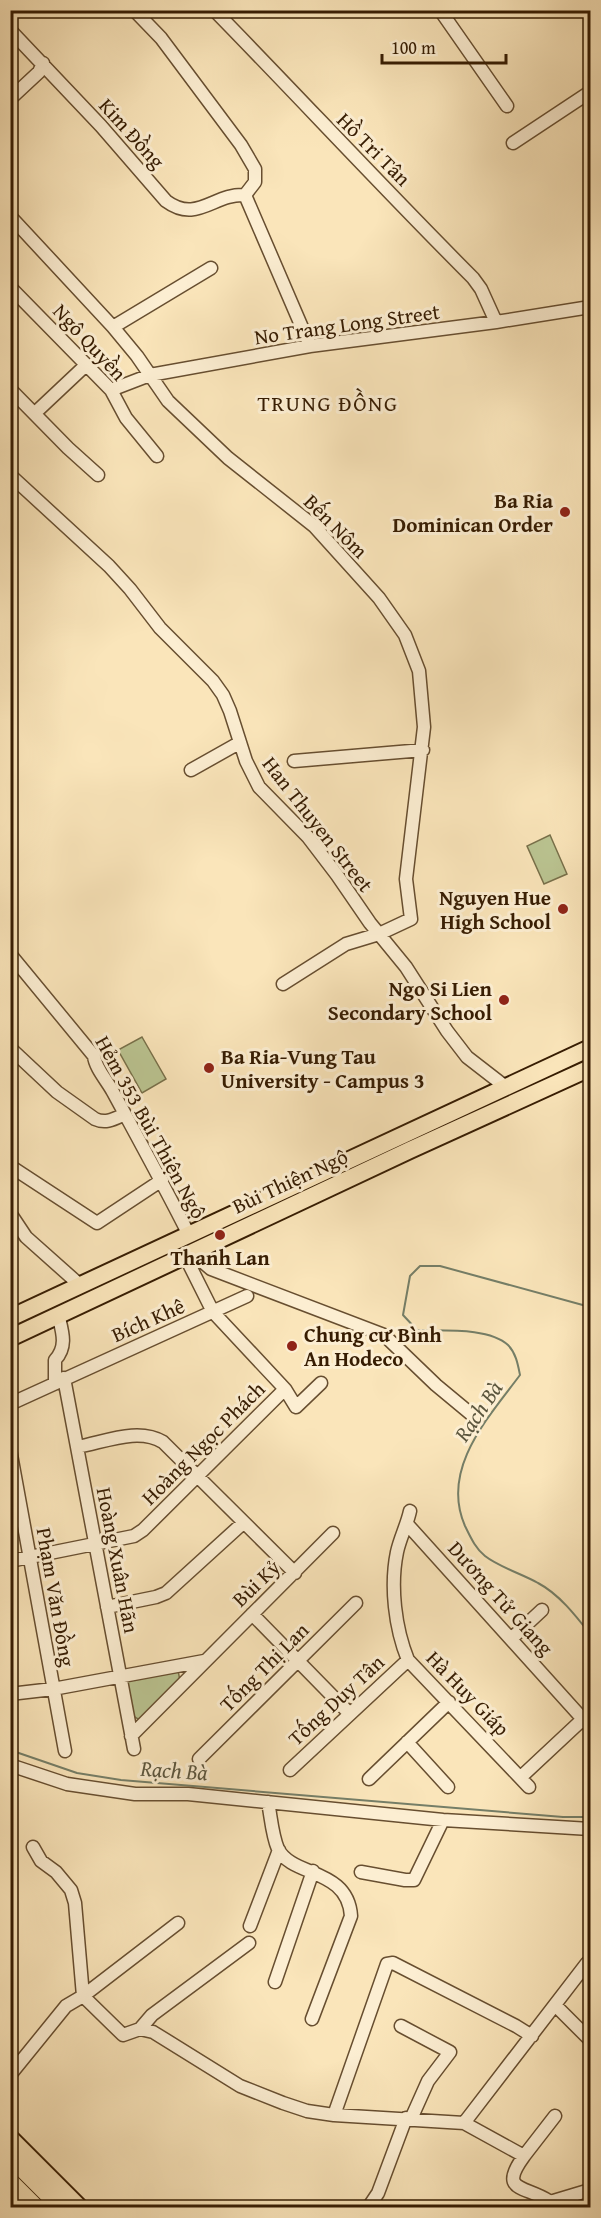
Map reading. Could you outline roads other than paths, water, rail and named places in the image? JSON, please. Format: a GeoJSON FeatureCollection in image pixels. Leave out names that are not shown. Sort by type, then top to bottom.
{"type":"FeatureCollection","features":[{"type":"Feature","properties":{"kind":"main road","name":"Bùi Thiện Ngộ"},"geometry":{"type":"LineString","coordinates":[[472,1113],[507,1088],[591,1048]]}},
{"type":"Feature","properties":{"kind":"main road","name":"Bùi Thiện Ngộ"},"geometry":{"type":"LineString","coordinates":[[10,1338],[188,1245],[472,1113],[591,1068]]}},
{"type":"Feature","properties":{"kind":"main road"},"geometry":{"type":"LineString","coordinates":[[10,1318],[81,1286],[188,1245]]}},
{"type":"Feature","properties":{"kind":"main road"},"geometry":{"type":"LineString","coordinates":[[10,2138],[80,2208]]}},
{"type":"Feature","properties":{"kind":"main road"},"geometry":{"type":"LineString","coordinates":[[10,2157],[61,2208]]}},
{"type":"Feature","properties":{"kind":"main road"},"geometry":{"type":"LineString","coordinates":[[10,2181],[37,2208]]}},
{"type":"Feature","properties":{"kind":"main road"},"geometry":{"type":"LineString","coordinates":[[10,2198],[20,2208]]}},
{"type":"Feature","properties":{"kind":"street"},"geometry":{"type":"LineString","coordinates":[[134,10],[161,38],[241,145],[255,169],[255,182],[245,195],[310,346]]}},
{"type":"Feature","properties":{"kind":"street","name":"Hồ Tri Tân"},"geometry":{"type":"LineString","coordinates":[[214,10],[473,278],[481,289],[496,322]]}},
{"type":"Feature","properties":{"kind":"street"},"geometry":{"type":"LineString","coordinates":[[440,10],[507,106]]}},
{"type":"Feature","properties":{"kind":"street","name":"Kim Đồng"},"geometry":{"type":"LineString","coordinates":[[10,30],[43,63],[166,201],[176,208],[194,210],[236,194],[245,195]]}},
{"type":"Feature","properties":{"kind":"street"},"geometry":{"type":"LineString","coordinates":[[10,99],[39,72],[43,63]]}},
{"type":"Feature","properties":{"kind":"street"},"geometry":{"type":"LineString","coordinates":[[513,143],[591,92]]}},
{"type":"Feature","properties":{"kind":"street","name":"Bến Nôm"},"geometry":{"type":"LineString","coordinates":[[10,216],[138,356],[168,401],[209,440],[314,526],[394,616],[405,634],[419,671],[424,727],[406,879],[411,919],[379,934]]}},
{"type":"Feature","properties":{"kind":"street"},"geometry":{"type":"LineString","coordinates":[[113,327],[211,268]]}},
{"type":"Feature","properties":{"kind":"street","name":"Ngô Quyền"},"geometry":{"type":"LineString","coordinates":[[10,287],[111,390],[126,418],[157,456]]}},
{"type":"Feature","properties":{"kind":"street","name":"No Trang Long Street"},"geometry":{"type":"LineString","coordinates":[[111,390],[150,375],[310,346],[591,307]]}},
{"type":"Feature","properties":{"kind":"street"},"geometry":{"type":"LineString","coordinates":[[35,413],[86,365]]}},
{"type":"Feature","properties":{"kind":"street"},"geometry":{"type":"LineString","coordinates":[[10,389],[98,475]]}},
{"type":"Feature","properties":{"kind":"street","name":"Han Thuyen Street"},"geometry":{"type":"LineString","coordinates":[[10,475],[109,566],[160,628],[213,681],[230,711],[250,772],[259,787],[308,837],[338,875],[467,1057],[507,1088]]}},
{"type":"Feature","properties":{"kind":"street"},"geometry":{"type":"LineString","coordinates":[[191,770],[239,743]]}},
{"type":"Feature","properties":{"kind":"street"},"geometry":{"type":"LineString","coordinates":[[294,761],[423,750]]}},
{"type":"Feature","properties":{"kind":"street"},"geometry":{"type":"LineString","coordinates":[[283,984],[346,944],[379,934]]}},
{"type":"Feature","properties":{"kind":"street","name":"Hẻm 353 Bùi Thiện Ngộ"},"geometry":{"type":"LineString","coordinates":[[10,954],[86,1046],[162,1180],[188,1245]]}},
{"type":"Feature","properties":{"kind":"street"},"geometry":{"type":"LineString","coordinates":[[10,1048],[57,1092],[95,1119],[101,1122],[108,1121],[125,1114]]}},
{"type":"Feature","properties":{"kind":"street"},"geometry":{"type":"LineString","coordinates":[[10,1166],[97,1223],[162,1180]]}},
{"type":"Feature","properties":{"kind":"street"},"geometry":{"type":"LineString","coordinates":[[10,1213],[26,1237],[81,1286]]}},
{"type":"Feature","properties":{"kind":"street"},"geometry":{"type":"LineString","coordinates":[[188,1245],[213,1312],[285,1389],[296,1407],[321,1383]]}},
{"type":"Feature","properties":{"kind":"street"},"geometry":{"type":"LineString","coordinates":[[188,1245],[211,1269],[384,1335],[436,1385],[477,1419]]}},
{"type":"Feature","properties":{"kind":"street","name":"Bích Khê"},"geometry":{"type":"LineString","coordinates":[[59,1380],[247,1296]]}},
{"type":"Feature","properties":{"kind":"street"},"geometry":{"type":"LineString","coordinates":[[10,1404],[59,1380],[55,1360],[60,1355],[64,1341],[58,1314]]}},
{"type":"Feature","properties":{"kind":"street","name":"Hoàng Xuân Hãn"},"geometry":{"type":"LineString","coordinates":[[59,1380],[77,1447],[132,1743]]}},
{"type":"Feature","properties":{"kind":"street","name":"Hoàng Ngọc Phách"},"geometry":{"type":"LineString","coordinates":[[10,1561],[134,1536],[143,1530],[285,1389]]}},
{"type":"Feature","properties":{"kind":"street"},"geometry":{"type":"LineString","coordinates":[[77,1447],[141,1434],[153,1436],[163,1442],[295,1573]]}},
{"type":"Feature","properties":{"kind":"street","name":"Phạm Văn Đồng"},"geometry":{"type":"LineString","coordinates":[[10,1449],[65,1752]]}},
{"type":"Feature","properties":{"kind":"street","name":"Hà Huy Giáp"},"geometry":{"type":"LineString","coordinates":[[410,1511],[397,1553],[395,1592],[401,1644],[408,1660],[525,1782],[587,1723]]}},
{"type":"Feature","properties":{"kind":"street"},"geometry":{"type":"LineString","coordinates":[[107,1607],[166,1593],[243,1523]]}},
{"type":"Feature","properties":{"kind":"street","name":"Dương Tử Giang"},"geometry":{"type":"LineString","coordinates":[[407,1524],[587,1723]]}},
{"type":"Feature","properties":{"kind":"street","name":"Bùi Kỷ"},"geometry":{"type":"LineString","coordinates":[[132,1743],[205,1660],[333,1533]]}},
{"type":"Feature","properties":{"kind":"street","name":"Tống Thị Lan"},"geometry":{"type":"LineString","coordinates":[[199,1759],[356,1603]]}},
{"type":"Feature","properties":{"kind":"street"},"geometry":{"type":"LineString","coordinates":[[512,1638],[542,1610]]}},
{"type":"Feature","properties":{"kind":"street"},"geometry":{"type":"LineString","coordinates":[[252,1614],[349,1713]]}},
{"type":"Feature","properties":{"kind":"street"},"geometry":{"type":"LineString","coordinates":[[10,1694],[53,1689],[205,1660]]}},
{"type":"Feature","properties":{"kind":"street","name":"Tống Duy Tân"},"geometry":{"type":"LineString","coordinates":[[290,1770],[408,1660]]}},
{"type":"Feature","properties":{"kind":"street"},"geometry":{"type":"LineString","coordinates":[[369,1779],[448,1702]]}},
{"type":"Feature","properties":{"kind":"street"},"geometry":{"type":"LineString","coordinates":[[407,1742],[448,1787]]}},
{"type":"Feature","properties":{"kind":"street"},"geometry":{"type":"LineString","coordinates":[[10,1765],[67,1784],[135,1794],[188,1794],[443,1820],[591,1830]]}},
{"type":"Feature","properties":{"kind":"street"},"geometry":{"type":"LineString","coordinates":[[268,1802],[279,1850],[289,1860],[330,1880],[347,1900],[351,1916],[312,2019]]}},
{"type":"Feature","properties":{"kind":"street"},"geometry":{"type":"LineString","coordinates":[[361,1872],[414,1880],[443,1820]]}},
{"type":"Feature","properties":{"kind":"street"},"geometry":{"type":"LineString","coordinates":[[33,1847],[41,1861],[56,1872],[71,1890],[75,1903],[82,1964],[83,1996],[123,2035],[140,2030],[153,2032],[254,2092],[307,2111],[334,2115],[464,2123],[524,2156]]}},
{"type":"Feature","properties":{"kind":"street"},"geometry":{"type":"LineString","coordinates":[[250,1926],[279,1850]]}},
{"type":"Feature","properties":{"kind":"street"},"geometry":{"type":"LineString","coordinates":[[275,1982],[313,1871]]}},
{"type":"Feature","properties":{"kind":"street"},"geometry":{"type":"LineString","coordinates":[[10,2075],[66,2006],[83,1996],[178,1923]]}},
{"type":"Feature","properties":{"kind":"street"},"geometry":{"type":"LineString","coordinates":[[140,2030],[152,2015],[249,1943]]}},
{"type":"Feature","properties":{"kind":"street"},"geometry":{"type":"LineString","coordinates":[[334,2115],[387,1964],[393,1963],[444,1988],[516,2025],[532,2036]]}},
{"type":"Feature","properties":{"kind":"street"},"geometry":{"type":"LineString","coordinates":[[464,2123],[587,1964]]}},
{"type":"Feature","properties":{"kind":"street"},"geometry":{"type":"LineString","coordinates":[[556,2006],[591,2040]]}},
{"type":"Feature","properties":{"kind":"street"},"geometry":{"type":"LineString","coordinates":[[368,2208],[378,2193],[409,2119],[428,2081],[450,2052],[401,2026]]}},
{"type":"Feature","properties":{"kind":"street"},"geometry":{"type":"LineString","coordinates":[[549,2201],[516,2186],[512,2180],[512,2174],[555,2116]]}},
{"type":"Feature","properties":{"kind":"street"},"geometry":{"type":"LineString","coordinates":[[530,2208],[591,2190]]}},
{"type":"Feature","properties":{"kind":"waterway","name":"Rạch Bà"},"geometry":{"type":"LineString","coordinates":[[590,1307],[440,1266],[420,1266],[410,1276],[403,1315],[417,1330],[465,1331],[489,1335],[500,1339],[513,1352],[520,1375],[494,1409],[471,1445],[459,1484],[459,1505],[465,1526],[481,1553],[497,1564],[538,1583],[553,1593],[590,1634]]}},
{"type":"Feature","properties":{"kind":"waterway","name":"Rạch Bà"},"geometry":{"type":"LineString","coordinates":[[10,1750],[77,1773],[121,1780],[563,1817],[590,1817]]}},
{"type":"Feature","properties":{"kind":"place","name":"Ba Ria Dominican Order"},"geometry":{"type":"Point","coordinates":[565,512]}},
{"type":"Feature","properties":{"kind":"place","name":"Nguyen Hue High School"},"geometry":{"type":"Point","coordinates":[563,909]}},
{"type":"Feature","properties":{"kind":"place","name":"Ngo Si Lien Secondary School"},"geometry":{"type":"Point","coordinates":[504,1000]}},
{"type":"Feature","properties":{"kind":"place","name":"Ba Ria-Vung Tau University - Campus 3"},"geometry":{"type":"Point","coordinates":[209,1068]}},
{"type":"Feature","properties":{"kind":"place","name":"Thanh Lan"},"geometry":{"type":"Point","coordinates":[220,1235]}},
{"type":"Feature","properties":{"kind":"place","name":"Chung cư Bình An Hodeco"},"geometry":{"type":"Point","coordinates":[292,1346]}},
{"type":"Feature","properties":{"kind":"district","name":"TRUNG ĐỒNG"},"geometry":{"type":"Point","coordinates":[328,403]}}]}
